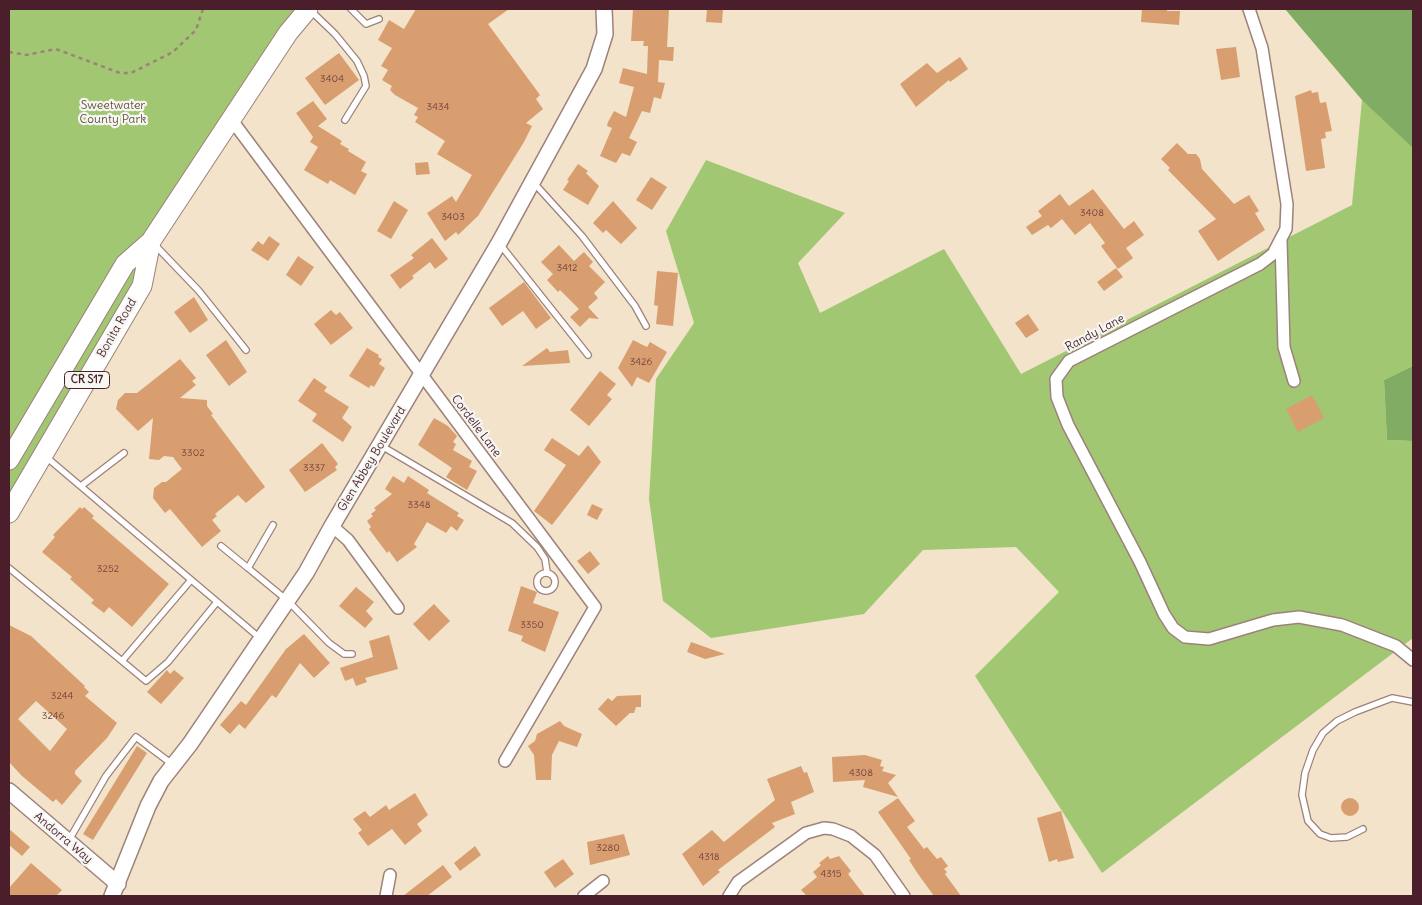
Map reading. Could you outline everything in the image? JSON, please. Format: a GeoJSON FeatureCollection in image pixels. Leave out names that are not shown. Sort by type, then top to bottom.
{"type":"FeatureCollection","features":[{"type":"Feature","properties":{"kind":"main road","name":"Bonita Road"},"geometry":{"type":"LineString","coordinates":[[9,460],[125,264],[150,241],[288,33],[308,9]]}},
{"type":"Feature","properties":{"kind":"main road","name":"Bonita Road"},"geometry":{"type":"LineString","coordinates":[[9,513],[142,286],[150,241]]}},
{"type":"Feature","properties":{"kind":"street","name":"Glen Abbey Boulevard"},"geometry":{"type":"LineString","coordinates":[[115,890],[148,806],[161,781],[174,765],[306,573],[500,243],[594,69],[604,34],[604,9]]}},
{"type":"Feature","properties":{"kind":"street","name":"Randy Lane"},"geometry":{"type":"LineString","coordinates":[[1249,9],[1262,48],[1287,204],[1286,229],[1281,240],[1273,254],[1260,264],[1069,361],[1056,379],[1056,396],[1068,425],[1140,562],[1164,614],[1173,628],[1185,637],[1209,639],[1273,620],[1299,617],[1342,624],[1396,646],[1413,660]]}},
{"type":"Feature","properties":{"kind":"street","name":"Cordelle Lane"},"geometry":{"type":"LineString","coordinates":[[231,119],[595,607],[505,761]]}},
{"type":"Feature","properties":{"kind":"street"},"geometry":{"type":"LineString","coordinates":[[1281,240],[1284,347],[1294,380]]}},
{"type":"Feature","properties":{"kind":"street"},"geometry":{"type":"LineString","coordinates":[[332,526],[348,540],[398,608]]}},
{"type":"Feature","properties":{"kind":"street","name":"Andorra Way"},"geometry":{"type":"LineString","coordinates":[[9,792],[68,841],[115,890]]}},
{"type":"Feature","properties":{"kind":"street"},"geometry":{"type":"LineString","coordinates":[[729,896],[738,882],[794,841],[806,833],[824,828],[833,829],[850,836],[875,855],[904,896]]}},
{"type":"Feature","properties":{"kind":"street"},"geometry":{"type":"LineString","coordinates":[[386,896],[390,875]]}},
{"type":"Feature","properties":{"kind":"street"},"geometry":{"type":"LineString","coordinates":[[584,896],[603,881]]}},
{"type":"Feature","properties":{"kind":"lane"},"geometry":{"type":"LineString","coordinates":[[308,9],[335,34],[357,61],[364,76],[366,86],[345,120]]}},
{"type":"Feature","properties":{"kind":"lane"},"geometry":{"type":"LineString","coordinates":[[351,9],[366,24],[379,19]]}},
{"type":"Feature","properties":{"kind":"lane"},"geometry":{"type":"LineString","coordinates":[[533,182],[582,236],[635,306],[646,326]]}},
{"type":"Feature","properties":{"kind":"lane"},"geometry":{"type":"LineString","coordinates":[[150,241],[199,291],[246,350]]}},
{"type":"Feature","properties":{"kind":"lane"},"geometry":{"type":"LineString","coordinates":[[500,243],[588,355]]}},
{"type":"Feature","properties":{"kind":"lane"},"geometry":{"type":"LineString","coordinates":[[380,445],[512,523],[541,553],[545,559],[547,572]]}},
{"type":"Feature","properties":{"kind":"lane"},"geometry":{"type":"LineString","coordinates":[[80,486],[124,453]]}},
{"type":"Feature","properties":{"kind":"lane"},"geometry":{"type":"LineString","coordinates":[[43,454],[261,639]]}},
{"type":"Feature","properties":{"kind":"lane"},"geometry":{"type":"LineString","coordinates":[[248,568],[273,524]]}},
{"type":"Feature","properties":{"kind":"lane"},"geometry":{"type":"LineString","coordinates":[[221,546],[288,600],[329,643],[344,654],[352,654]]}},
{"type":"Feature","properties":{"kind":"lane"},"geometry":{"type":"LineString","coordinates":[[9,568],[146,681],[168,662],[217,602]]}},
{"type":"Feature","properties":{"kind":"lane"},"geometry":{"type":"LineString","coordinates":[[122,661],[192,580]]}},
{"type":"Feature","properties":{"kind":"lane"},"geometry":{"type":"LineString","coordinates":[[1363,829],[1347,837],[1331,838],[1320,834],[1308,821],[1302,795],[1305,773],[1313,750],[1323,733],[1337,721],[1355,712],[1392,698],[1413,702]]}},
{"type":"Feature","properties":{"kind":"lane"},"geometry":{"type":"LineString","coordinates":[[68,841],[106,776],[136,736],[174,765]]}},
{"type":"Feature","properties":{"kind":"path"},"geometry":{"type":"LineString","coordinates":[[9,52],[26,55],[56,49],[120,73],[131,73],[173,52],[196,30],[203,9]]}},
{"type":"Feature","properties":{"kind":"green space","name":"Sweetwater County Park"},"geometry":{"type":"Polygon","coordinates":[[[9,9],[308,9],[146,260],[9,497],[9,9]]]}},
{"type":"Feature","properties":{"kind":"green space"},"geometry":{"type":"Polygon","coordinates":[[[1285,9],[1413,9],[1413,148],[1362,100],[1285,9]]]}},
{"type":"Feature","properties":{"kind":"green space"},"geometry":{"type":"Polygon","coordinates":[[[1362,100],[1413,143],[1413,366],[1384,380],[1387,440],[1413,441],[1413,638],[1102,873],[975,676],[1059,592],[1016,547],[923,550],[864,614],[711,638],[663,601],[649,499],[656,379],[694,323],[666,231],[706,160],[845,213],[798,263],[820,313],[944,249],[1021,374],[1352,205],[1362,100]]]}},
{"type":"Feature","properties":{"kind":"green space"},"geometry":{"type":"Polygon","coordinates":[[[1413,366],[1413,441],[1387,440],[1384,380],[1413,366]]]}},
{"type":"Feature","properties":{"kind":"building"},"geometry":{"type":"Polygon","coordinates":[[[416,9],[509,9],[488,24],[540,95],[536,99],[543,109],[526,123],[532,126],[524,142],[478,216],[458,235],[456,232],[445,241],[427,213],[452,196],[456,202],[472,175],[437,154],[445,141],[415,122],[418,117],[414,115],[418,108],[395,95],[390,90],[392,86],[382,80],[388,70],[381,66],[392,48],[378,40],[389,20],[404,29],[416,9]]]}},
{"type":"Feature","properties":{"kind":"building"},"geometry":{"type":"Polygon","coordinates":[[[633,9],[669,9],[667,47],[674,47],[673,61],[659,60],[658,82],[665,83],[661,99],[654,97],[650,113],[642,111],[629,138],[637,142],[630,156],[622,153],[616,163],[600,156],[612,128],[607,126],[608,122],[614,111],[626,117],[634,87],[619,83],[623,68],[647,74],[648,46],[643,46],[644,41],[631,41],[633,9]]]}},
{"type":"Feature","properties":{"kind":"building"},"geometry":{"type":"Polygon","coordinates":[[[707,9],[723,9],[722,23],[706,22],[707,9]]]}},
{"type":"Feature","properties":{"kind":"building"},"geometry":{"type":"Polygon","coordinates":[[[1142,9],[1180,11],[1179,25],[1141,22],[1142,9]]]}},
{"type":"Feature","properties":{"kind":"building"},"geometry":{"type":"Polygon","coordinates":[[[1236,47],[1240,77],[1221,80],[1216,49],[1236,47]]]}},
{"type":"Feature","properties":{"kind":"building"},"geometry":{"type":"Polygon","coordinates":[[[339,53],[359,80],[325,105],[305,78],[339,53]]]}},
{"type":"Feature","properties":{"kind":"building"},"geometry":{"type":"Polygon","coordinates":[[[960,57],[968,69],[950,82],[949,80],[916,107],[900,84],[927,63],[937,73],[960,57]]]}},
{"type":"Feature","properties":{"kind":"building"},"geometry":{"type":"Polygon","coordinates":[[[1311,90],[1312,93],[1318,92],[1320,103],[1326,102],[1332,131],[1325,132],[1326,138],[1321,139],[1325,168],[1306,171],[1295,96],[1311,90]]]}},
{"type":"Feature","properties":{"kind":"building"},"geometry":{"type":"Polygon","coordinates":[[[313,101],[327,119],[318,126],[342,141],[340,144],[349,149],[348,151],[366,162],[361,171],[367,174],[355,195],[330,180],[328,184],[304,170],[318,147],[310,142],[313,137],[296,113],[313,101]]]}},
{"type":"Feature","properties":{"kind":"building"},"geometry":{"type":"Polygon","coordinates":[[[1177,143],[1188,154],[1196,154],[1200,159],[1202,169],[1234,204],[1249,195],[1259,211],[1255,213],[1265,230],[1218,261],[1198,231],[1216,219],[1168,170],[1170,168],[1161,159],[1177,143]]]}},
{"type":"Feature","properties":{"kind":"building"},"geometry":{"type":"Polygon","coordinates":[[[428,162],[430,174],[416,175],[415,163],[428,162]]]}},
{"type":"Feature","properties":{"kind":"building"},"geometry":{"type":"Polygon","coordinates":[[[578,164],[588,171],[586,173],[599,186],[588,205],[563,190],[569,181],[567,180],[578,164]]]}},
{"type":"Feature","properties":{"kind":"building"},"geometry":{"type":"Polygon","coordinates":[[[651,177],[667,187],[652,210],[636,200],[651,177]]]}},
{"type":"Feature","properties":{"kind":"building"},"geometry":{"type":"Polygon","coordinates":[[[1093,189],[1124,229],[1134,221],[1144,235],[1126,248],[1133,258],[1118,269],[1101,246],[1105,243],[1090,223],[1075,235],[1062,219],[1051,228],[1048,225],[1032,235],[1026,227],[1042,216],[1038,211],[1060,194],[1069,206],[1093,189]]]}},
{"type":"Feature","properties":{"kind":"building"},"geometry":{"type":"Polygon","coordinates":[[[394,201],[408,210],[391,239],[377,231],[394,201]]]}},
{"type":"Feature","properties":{"kind":"building"},"geometry":{"type":"Polygon","coordinates":[[[613,201],[637,228],[621,244],[606,230],[603,233],[593,223],[613,201]]]}},
{"type":"Feature","properties":{"kind":"building"},"geometry":{"type":"Polygon","coordinates":[[[269,236],[280,244],[268,261],[251,250],[258,241],[263,245],[269,236]]]}},
{"type":"Feature","properties":{"kind":"building"},"geometry":{"type":"Polygon","coordinates":[[[432,238],[448,259],[435,269],[430,262],[412,276],[414,278],[400,289],[390,275],[414,258],[411,255],[432,238]]]}},
{"type":"Feature","properties":{"kind":"building"},"geometry":{"type":"Polygon","coordinates":[[[559,245],[574,261],[584,252],[593,262],[589,266],[605,282],[594,293],[598,298],[588,307],[599,319],[589,318],[580,327],[570,317],[579,309],[560,290],[558,292],[547,280],[553,274],[541,262],[559,245]]]}},
{"type":"Feature","properties":{"kind":"building"},"geometry":{"type":"Polygon","coordinates":[[[298,256],[314,267],[301,286],[286,275],[298,256]]]}},
{"type":"Feature","properties":{"kind":"building"},"geometry":{"type":"Polygon","coordinates":[[[1116,268],[1123,277],[1104,291],[1097,282],[1116,268]]]}},
{"type":"Feature","properties":{"kind":"building"},"geometry":{"type":"Polygon","coordinates":[[[657,271],[678,273],[673,326],[656,324],[658,306],[654,305],[657,271]]]}},
{"type":"Feature","properties":{"kind":"building"},"geometry":{"type":"Polygon","coordinates":[[[524,282],[551,318],[536,329],[523,311],[502,326],[489,308],[524,282]]]}},
{"type":"Feature","properties":{"kind":"building"},"geometry":{"type":"Polygon","coordinates":[[[194,297],[208,320],[190,333],[174,312],[194,297]]]}},
{"type":"Feature","properties":{"kind":"building"},"geometry":{"type":"Polygon","coordinates":[[[331,310],[336,315],[340,312],[353,328],[331,345],[314,324],[331,310]]]}},
{"type":"Feature","properties":{"kind":"building"},"geometry":{"type":"Polygon","coordinates":[[[1028,314],[1039,330],[1026,338],[1015,323],[1028,314]]]}},
{"type":"Feature","properties":{"kind":"building"},"geometry":{"type":"Polygon","coordinates":[[[226,340],[247,372],[229,386],[206,355],[226,340]]]}},
{"type":"Feature","properties":{"kind":"building"},"geometry":{"type":"Polygon","coordinates":[[[633,340],[647,347],[650,342],[667,352],[649,383],[637,377],[632,387],[618,368],[633,340]]]}},
{"type":"Feature","properties":{"kind":"building"},"geometry":{"type":"Polygon","coordinates":[[[367,348],[379,355],[378,357],[382,359],[379,364],[385,368],[374,387],[371,385],[369,388],[349,376],[367,348]]]}},
{"type":"Feature","properties":{"kind":"building"},"geometry":{"type":"Polygon","coordinates":[[[547,348],[550,352],[568,350],[570,363],[522,366],[547,348]]]}},
{"type":"Feature","properties":{"kind":"building"},"geometry":{"type":"Polygon","coordinates":[[[180,359],[196,378],[192,381],[196,385],[180,398],[207,400],[207,406],[213,414],[211,415],[265,487],[246,503],[238,495],[215,514],[217,516],[212,520],[221,531],[202,547],[170,509],[165,513],[153,498],[154,488],[162,482],[166,482],[182,469],[173,457],[164,456],[159,460],[149,459],[153,418],[138,431],[116,409],[118,400],[125,393],[137,393],[180,359]]]}},
{"type":"Feature","properties":{"kind":"building"},"geometry":{"type":"Polygon","coordinates":[[[600,371],[616,384],[607,395],[612,399],[589,426],[570,410],[600,371]]]}},
{"type":"Feature","properties":{"kind":"building"},"geometry":{"type":"Polygon","coordinates":[[[314,378],[327,387],[324,391],[349,407],[342,418],[352,427],[343,442],[312,421],[317,414],[298,401],[314,378]]]}},
{"type":"Feature","properties":{"kind":"building"},"geometry":{"type":"Polygon","coordinates":[[[1312,395],[1324,418],[1298,432],[1286,409],[1312,395]]]}},
{"type":"Feature","properties":{"kind":"building"},"geometry":{"type":"Polygon","coordinates":[[[434,418],[448,426],[457,436],[453,442],[456,444],[453,450],[472,461],[469,467],[477,471],[467,490],[446,477],[452,468],[418,445],[434,418]]]}},
{"type":"Feature","properties":{"kind":"building"},"geometry":{"type":"Polygon","coordinates":[[[552,438],[579,456],[588,445],[601,462],[552,525],[534,511],[566,465],[544,450],[552,438]]]}},
{"type":"Feature","properties":{"kind":"building"},"geometry":{"type":"Polygon","coordinates":[[[322,443],[338,464],[335,467],[337,470],[305,492],[289,470],[322,443]]]}},
{"type":"Feature","properties":{"kind":"building"},"geometry":{"type":"Polygon","coordinates":[[[393,476],[404,483],[408,476],[429,490],[427,493],[459,513],[457,516],[464,520],[457,531],[451,526],[446,533],[427,522],[414,544],[417,547],[397,562],[389,551],[387,553],[369,529],[371,527],[367,521],[373,516],[371,514],[376,510],[374,508],[392,494],[385,489],[393,476]]]}},
{"type":"Feature","properties":{"kind":"building"},"geometry":{"type":"Polygon","coordinates":[[[592,504],[603,509],[597,520],[587,515],[592,504]]]}},
{"type":"Feature","properties":{"kind":"building"},"geometry":{"type":"Polygon","coordinates":[[[80,507],[82,509],[84,507],[94,516],[92,518],[169,584],[132,627],[109,607],[104,613],[91,603],[94,600],[70,579],[72,577],[42,552],[55,537],[53,535],[80,507]]]}},
{"type":"Feature","properties":{"kind":"building"},"geometry":{"type":"Polygon","coordinates":[[[590,551],[600,564],[588,574],[577,561],[590,551]]]}},
{"type":"Feature","properties":{"kind":"building"},"geometry":{"type":"Polygon","coordinates":[[[521,586],[537,592],[533,603],[559,612],[545,652],[521,641],[523,636],[508,631],[521,586]]]}},
{"type":"Feature","properties":{"kind":"building"},"geometry":{"type":"Polygon","coordinates":[[[356,587],[374,602],[366,611],[373,619],[365,628],[339,606],[356,587]]]}},
{"type":"Feature","properties":{"kind":"building"},"geometry":{"type":"Polygon","coordinates":[[[434,604],[450,621],[429,641],[413,624],[434,604]]]}},
{"type":"Feature","properties":{"kind":"building"},"geometry":{"type":"Polygon","coordinates":[[[9,625],[31,636],[85,686],[89,692],[85,696],[117,723],[107,738],[75,771],[75,774],[82,781],[62,805],[56,799],[53,802],[22,776],[9,762],[9,625]],[[36,701],[18,719],[50,751],[67,729],[36,701]]]}},
{"type":"Feature","properties":{"kind":"building"},"geometry":{"type":"Polygon","coordinates":[[[304,634],[330,663],[314,678],[300,663],[276,698],[272,695],[245,729],[239,724],[230,734],[220,725],[241,701],[246,705],[286,649],[304,634]]]}},
{"type":"Feature","properties":{"kind":"building"},"geometry":{"type":"Polygon","coordinates":[[[389,635],[398,669],[365,678],[367,682],[356,686],[353,678],[345,681],[340,668],[373,657],[369,641],[389,635]]]}},
{"type":"Feature","properties":{"kind":"building"},"geometry":{"type":"Polygon","coordinates":[[[691,642],[725,654],[705,659],[687,652],[691,642]]]}},
{"type":"Feature","properties":{"kind":"building"},"geometry":{"type":"Polygon","coordinates":[[[167,670],[170,674],[174,670],[184,678],[161,704],[147,692],[167,670]]]}},
{"type":"Feature","properties":{"kind":"building"},"geometry":{"type":"Polygon","coordinates":[[[641,695],[641,707],[636,707],[634,713],[630,713],[616,726],[598,709],[608,698],[612,701],[617,696],[641,695]]]}},
{"type":"Feature","properties":{"kind":"building"},"geometry":{"type":"Polygon","coordinates":[[[560,721],[564,726],[582,734],[577,747],[559,741],[552,755],[551,780],[536,780],[534,755],[528,746],[535,741],[537,734],[560,721]]]}},
{"type":"Feature","properties":{"kind":"building"},"geometry":{"type":"Polygon","coordinates":[[[137,746],[147,753],[93,840],[83,834],[137,746]]]}},
{"type":"Feature","properties":{"kind":"building"},"geometry":{"type":"Polygon","coordinates":[[[865,755],[882,760],[880,766],[884,767],[882,771],[896,775],[888,783],[898,797],[863,787],[865,780],[833,782],[832,757],[865,755]]]}},
{"type":"Feature","properties":{"kind":"building"},"geometry":{"type":"Polygon","coordinates":[[[801,766],[804,773],[807,772],[814,792],[791,802],[795,814],[772,823],[775,827],[718,870],[720,872],[703,886],[682,854],[712,830],[724,842],[775,800],[767,779],[801,766]]]}},
{"type":"Feature","properties":{"kind":"building"},"geometry":{"type":"Polygon","coordinates":[[[415,793],[428,815],[417,824],[422,831],[405,845],[392,829],[368,846],[358,833],[362,830],[353,819],[365,811],[370,817],[386,805],[389,810],[415,793]]]}},
{"type":"Feature","properties":{"kind":"building"},"geometry":{"type":"Polygon","coordinates":[[[898,798],[915,821],[907,827],[924,849],[927,847],[937,859],[941,857],[948,866],[944,869],[947,872],[945,874],[961,896],[934,896],[878,812],[898,798]]]}},
{"type":"Feature","properties":{"kind":"building"},"geometry":{"type":"Polygon","coordinates":[[[1350,798],[1356,801],[1359,807],[1356,813],[1350,816],[1344,813],[1341,807],[1344,801],[1350,798]]]}},
{"type":"Feature","properties":{"kind":"building"},"geometry":{"type":"Polygon","coordinates":[[[1061,811],[1074,858],[1058,862],[1057,859],[1049,862],[1037,818],[1061,811]]]}},
{"type":"Feature","properties":{"kind":"building"},"geometry":{"type":"Polygon","coordinates":[[[9,829],[30,847],[22,856],[9,845],[9,829]]]}},
{"type":"Feature","properties":{"kind":"building"},"geometry":{"type":"Polygon","coordinates":[[[624,834],[630,855],[590,865],[587,842],[624,834]]]}},
{"type":"Feature","properties":{"kind":"building"},"geometry":{"type":"Polygon","coordinates":[[[475,846],[481,855],[460,871],[454,863],[475,846]]]}},
{"type":"Feature","properties":{"kind":"building"},"geometry":{"type":"Polygon","coordinates":[[[828,856],[830,859],[839,856],[851,871],[848,874],[865,896],[807,896],[801,890],[817,877],[813,872],[821,865],[819,863],[828,856]]]}},
{"type":"Feature","properties":{"kind":"building"},"geometry":{"type":"Polygon","coordinates":[[[563,859],[574,874],[555,888],[544,872],[563,859]]]}},
{"type":"Feature","properties":{"kind":"building"},"geometry":{"type":"Polygon","coordinates":[[[31,863],[62,890],[56,896],[9,896],[9,888],[31,863]]]}},
{"type":"Feature","properties":{"kind":"building"},"geometry":{"type":"Polygon","coordinates":[[[443,865],[452,877],[427,896],[403,896],[443,865]]]}}]}
